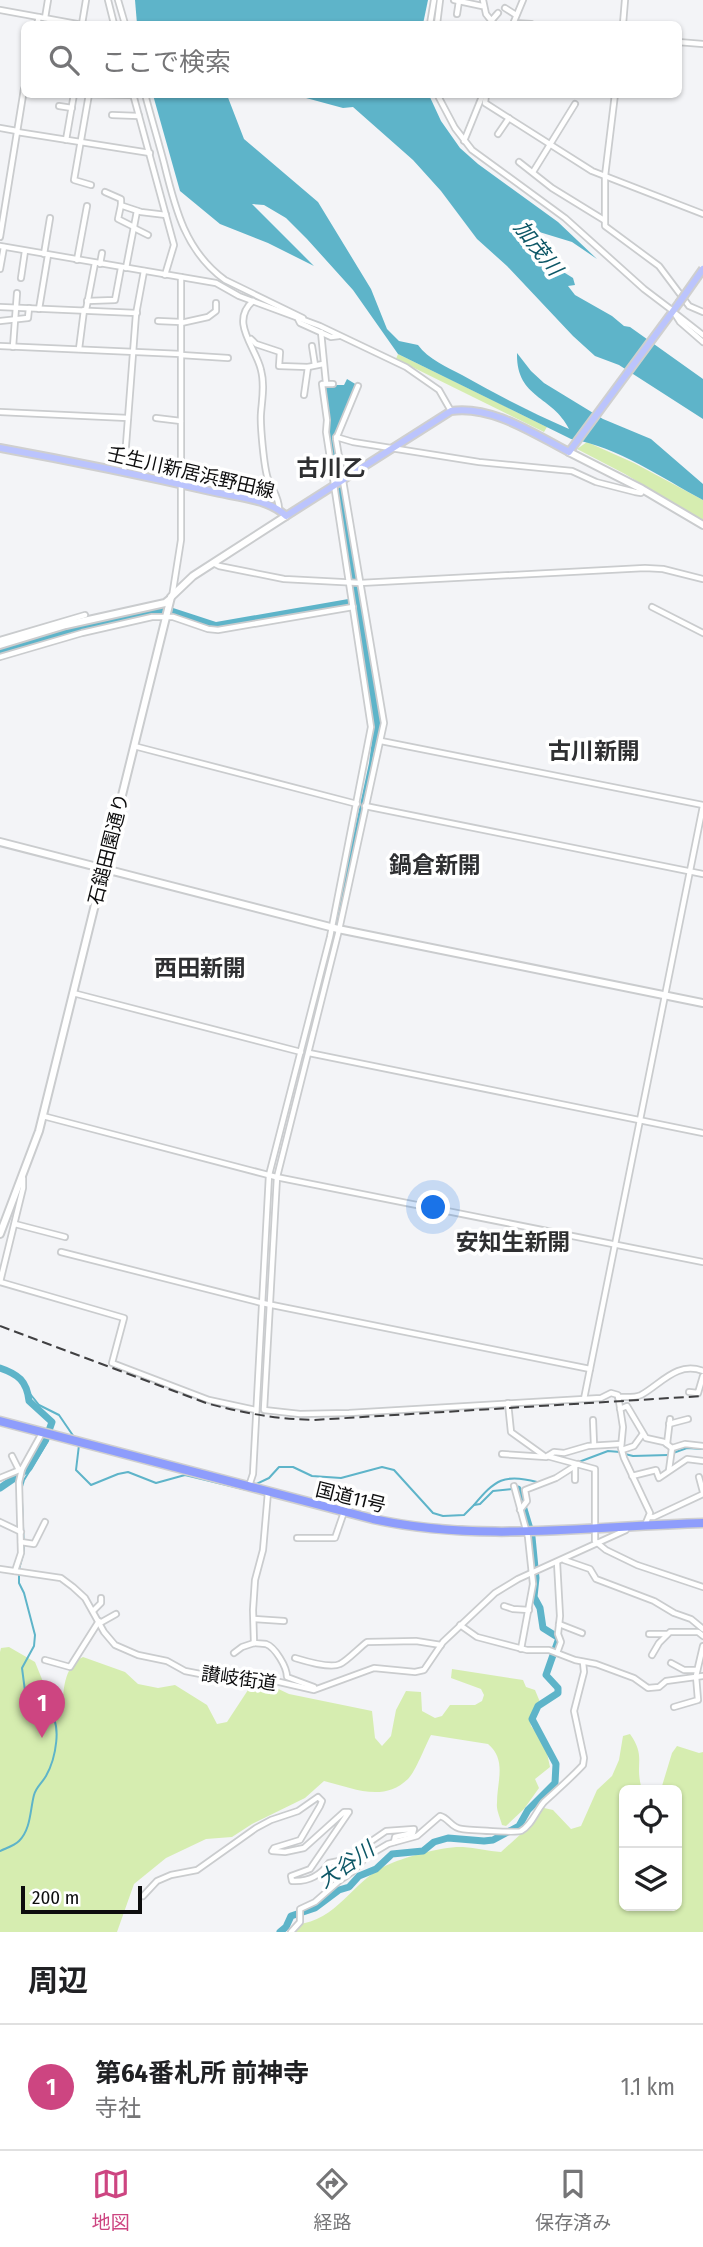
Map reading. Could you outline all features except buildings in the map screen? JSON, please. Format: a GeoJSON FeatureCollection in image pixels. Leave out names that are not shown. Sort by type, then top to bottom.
{"type":"FeatureCollection","features":[{"type":"Feature","properties":{"kind":"highway","name":"国道11号"},"geometry":{"type":"LineString","coordinates":[[0,1421],[400,1525],[442,1531],[527,1531],[626,1525],[647,1521],[703,1523]]}},
{"type":"Feature","properties":{"kind":"main road"},"geometry":{"type":"LineString","coordinates":[[452,411],[485,413],[571,449],[703,269]]}},
{"type":"Feature","properties":{"kind":"main road","name":"壬生川新居浜野田線"},"geometry":{"type":"LineString","coordinates":[[0,448],[180,484],[279,509],[286,516],[452,411]]}},
{"type":"Feature","properties":{"kind":"street"},"geometry":{"type":"LineString","coordinates":[[40,21],[48,0]]}},
{"type":"Feature","properties":{"kind":"street"},"geometry":{"type":"LineString","coordinates":[[81,21],[86,0]]}},
{"type":"Feature","properties":{"kind":"street"},"geometry":{"type":"LineString","coordinates":[[108,0],[113,21]]}},
{"type":"Feature","properties":{"kind":"street"},"geometry":{"type":"LineString","coordinates":[[118,0],[124,21]]}},
{"type":"Feature","properties":{"kind":"street"},"geometry":{"type":"LineString","coordinates":[[434,0],[434,21]]}},
{"type":"Feature","properties":{"kind":"street"},"geometry":{"type":"LineString","coordinates":[[435,21],[440,0]]}},
{"type":"Feature","properties":{"kind":"street"},"geometry":{"type":"LineString","coordinates":[[514,21],[523,0]]}},
{"type":"Feature","properties":{"kind":"street"},"geometry":{"type":"LineString","coordinates":[[623,21],[625,0]]}},
{"type":"Feature","properties":{"kind":"street"},"geometry":{"type":"LineString","coordinates":[[457,13],[457,1],[482,3],[492,21]]}},
{"type":"Feature","properties":{"kind":"street"},"geometry":{"type":"LineString","coordinates":[[505,8],[517,15]]}},
{"type":"Feature","properties":{"kind":"street"},"geometry":{"type":"LineString","coordinates":[[0,10],[61,21]]}},
{"type":"Feature","properties":{"kind":"street"},"geometry":{"type":"LineString","coordinates":[[494,21],[498,13]]}},
{"type":"Feature","properties":{"kind":"street"},"geometry":{"type":"LineString","coordinates":[[682,42],[703,44]]}},
{"type":"Feature","properties":{"kind":"street"},"geometry":{"type":"LineString","coordinates":[[0,237],[23,98]]}},
{"type":"Feature","properties":{"kind":"street"},"geometry":{"type":"LineString","coordinates":[[66,140],[73,98]]}},
{"type":"Feature","properties":{"kind":"street"},"geometry":{"type":"LineString","coordinates":[[88,98],[74,180],[91,185]]}},
{"type":"Feature","properties":{"kind":"street"},"geometry":{"type":"LineString","coordinates":[[135,98],[174,245],[165,275]]}},
{"type":"Feature","properties":{"kind":"street"},"geometry":{"type":"LineString","coordinates":[[146,98],[178,217],[197,253],[225,280],[415,373],[439,390],[452,411]]}},
{"type":"Feature","properties":{"kind":"street"},"geometry":{"type":"LineString","coordinates":[[439,98],[449,120],[464,141],[481,157],[565,218],[703,342]]}},
{"type":"Feature","properties":{"kind":"street"},"geometry":{"type":"LineString","coordinates":[[464,141],[483,98]]}},
{"type":"Feature","properties":{"kind":"street"},"geometry":{"type":"LineString","coordinates":[[485,98],[485,103],[583,166],[703,214]]}},
{"type":"Feature","properties":{"kind":"street"},"geometry":{"type":"LineString","coordinates":[[615,98],[605,176],[605,226],[659,266],[689,306],[703,312]]}},
{"type":"Feature","properties":{"kind":"street"},"geometry":{"type":"LineString","coordinates":[[533,172],[576,104]]}},
{"type":"Feature","properties":{"kind":"street"},"geometry":{"type":"LineString","coordinates":[[59,106],[72,108]]}},
{"type":"Feature","properties":{"kind":"street"},"geometry":{"type":"LineString","coordinates":[[112,115],[139,116]]}},
{"type":"Feature","properties":{"kind":"street"},"geometry":{"type":"LineString","coordinates":[[498,134],[509,118]]}},
{"type":"Feature","properties":{"kind":"street"},"geometry":{"type":"LineString","coordinates":[[0,128],[150,153]]}},
{"type":"Feature","properties":{"kind":"street"},"geometry":{"type":"LineString","coordinates":[[519,162],[552,188],[604,220]]}},
{"type":"Feature","properties":{"kind":"street"},"geometry":{"type":"LineString","coordinates":[[105,192],[121,199],[118,219],[148,235]]}},
{"type":"Feature","properties":{"kind":"street"},"geometry":{"type":"LineString","coordinates":[[121,205],[136,211],[166,215]]}},
{"type":"Feature","properties":{"kind":"street"},"geometry":{"type":"LineString","coordinates":[[77,260],[87,206]]}},
{"type":"Feature","properties":{"kind":"street"},"geometry":{"type":"LineString","coordinates":[[88,301],[115,300],[136,211]]}},
{"type":"Feature","properties":{"kind":"street"},"geometry":{"type":"LineString","coordinates":[[39,309],[50,218]]}},
{"type":"Feature","properties":{"kind":"street"},"geometry":{"type":"LineString","coordinates":[[0,269],[2,246],[215,284],[253,302],[307,321]]}},
{"type":"Feature","properties":{"kind":"street"},"geometry":{"type":"LineString","coordinates":[[21,278],[26,251]]}},
{"type":"Feature","properties":{"kind":"street"},"geometry":{"type":"LineString","coordinates":[[79,349],[85,310],[102,253]]}},
{"type":"Feature","properties":{"kind":"street"},"geometry":{"type":"LineString","coordinates":[[124,471],[133,352],[144,271]]}},
{"type":"Feature","properties":{"kind":"street"},"geometry":{"type":"LineString","coordinates":[[172,597],[180,553],[181,277]]}},
{"type":"Feature","properties":{"kind":"street"},"geometry":{"type":"LineString","coordinates":[[12,347],[17,293]]}},
{"type":"Feature","properties":{"kind":"street"},"geometry":{"type":"LineString","coordinates":[[253,302],[244,312],[243,327],[258,359],[262,377],[260,416],[267,478],[279,502],[279,509]]}},
{"type":"Feature","properties":{"kind":"street"},"geometry":{"type":"LineString","coordinates":[[158,321],[181,323],[211,316],[216,311],[216,303]]}},
{"type":"Feature","properties":{"kind":"street"},"geometry":{"type":"LineString","coordinates":[[0,307],[137,313]]}},
{"type":"Feature","properties":{"kind":"street"},"geometry":{"type":"LineString","coordinates":[[0,321],[28,318],[29,308]]}},
{"type":"Feature","properties":{"kind":"street"},"geometry":{"type":"LineString","coordinates":[[671,313],[703,335]]}},
{"type":"Feature","properties":{"kind":"street"},"geometry":{"type":"LineString","coordinates":[[297,318],[300,323],[335,338],[340,335]]}},
{"type":"Feature","properties":{"kind":"street"},"geometry":{"type":"LineString","coordinates":[[273,1176],[309,1053],[368,751],[371,718],[322,384],[329,384],[323,364],[321,332]]}},
{"type":"Feature","properties":{"kind":"street"},"geometry":{"type":"LineString","coordinates":[[247,337],[256,344],[280,352],[279,366],[308,367],[323,364]]}},
{"type":"Feature","properties":{"kind":"street"},"geometry":{"type":"LineString","coordinates":[[0,346],[228,358]]}},
{"type":"Feature","properties":{"kind":"street"},"geometry":{"type":"LineString","coordinates":[[312,346],[315,365]]}},
{"type":"Feature","properties":{"kind":"street"},"geometry":{"type":"LineString","coordinates":[[304,395],[308,367]]}},
{"type":"Feature","properties":{"kind":"street"},"geometry":{"type":"LineString","coordinates":[[358,386],[336,437],[338,483],[383,717],[381,741],[335,929],[300,1052],[273,1176],[264,1410],[300,1414],[330,1413],[601,1398],[611,1393],[618,1397],[640,1396],[674,1372],[692,1369],[703,1374],[698,1393],[689,1392]]}},
{"type":"Feature","properties":{"kind":"street"},"geometry":{"type":"LineString","coordinates":[[0,412],[128,418]]}},
{"type":"Feature","properties":{"kind":"street"},"geometry":{"type":"LineString","coordinates":[[156,418],[181,421]]}},
{"type":"Feature","properties":{"kind":"street"},"geometry":{"type":"LineString","coordinates":[[336,437],[353,443],[479,462],[572,471],[596,482],[635,492],[643,490]]}},
{"type":"Feature","properties":{"kind":"street"},"geometry":{"type":"LineString","coordinates":[[571,449],[703,525]]}},
{"type":"Feature","properties":{"kind":"street"},"geometry":{"type":"LineString","coordinates":[[0,645],[66,625],[165,603],[193,576],[286,516]]}},
{"type":"Feature","properties":{"kind":"street"},"geometry":{"type":"LineString","coordinates":[[214,563],[284,579],[350,582],[645,568],[663,569],[703,579]]}},
{"type":"Feature","properties":{"kind":"street","name":"石鎚田園通り"},"geometry":{"type":"LineString","coordinates":[[0,1234],[42,1116],[172,597]]}},
{"type":"Feature","properties":{"kind":"street"},"geometry":{"type":"LineString","coordinates":[[0,657],[105,627],[152,617],[166,617],[208,629],[218,629],[353,607]]}},
{"type":"Feature","properties":{"kind":"street"},"geometry":{"type":"LineString","coordinates":[[652,607],[703,633]]}},
{"type":"Feature","properties":{"kind":"street"},"geometry":{"type":"LineString","coordinates":[[0,640],[85,615]]}},
{"type":"Feature","properties":{"kind":"street"},"geometry":{"type":"LineString","coordinates":[[381,741],[703,806],[584,1399]]}},
{"type":"Feature","properties":{"kind":"street"},"geometry":{"type":"LineString","coordinates":[[134,747],[357,804]]}},
{"type":"Feature","properties":{"kind":"street"},"geometry":{"type":"LineString","coordinates":[[365,806],[703,874]]}},
{"type":"Feature","properties":{"kind":"street"},"geometry":{"type":"LineString","coordinates":[[0,842],[335,929],[703,1003]]}},
{"type":"Feature","properties":{"kind":"street"},"geometry":{"type":"LineString","coordinates":[[73,993],[300,1052]]}},
{"type":"Feature","properties":{"kind":"street"},"geometry":{"type":"LineString","coordinates":[[309,1053],[703,1133]]}},
{"type":"Feature","properties":{"kind":"street"},"geometry":{"type":"LineString","coordinates":[[42,1116],[273,1176],[703,1262]]}},
{"type":"Feature","properties":{"kind":"street"},"geometry":{"type":"LineString","coordinates":[[23,1174],[23,1188],[0,1282],[124,1318],[113,1363],[209,1400],[256,1410]]}},
{"type":"Feature","properties":{"kind":"street"},"geometry":{"type":"LineString","coordinates":[[15,1224],[65,1237]]}},
{"type":"Feature","properties":{"kind":"street"},"geometry":{"type":"LineString","coordinates":[[61,1252],[266,1304],[590,1369]]}},
{"type":"Feature","properties":{"kind":"street"},"geometry":{"type":"LineString","coordinates":[[249,1487],[253,1474],[266,1304]]}},
{"type":"Feature","properties":{"kind":"street"},"geometry":{"type":"LineString","coordinates":[[618,1397],[623,1427],[622,1447],[632,1476],[648,1507],[647,1521]]}},
{"type":"Feature","properties":{"kind":"street"},"geometry":{"type":"LineString","coordinates":[[508,1403],[511,1432],[546,1456]]}},
{"type":"Feature","properties":{"kind":"street"},"geometry":{"type":"LineString","coordinates":[[620,1409],[627,1406],[646,1438],[669,1446],[703,1446]]}},
{"type":"Feature","properties":{"kind":"street"},"geometry":{"type":"LineString","coordinates":[[669,1470],[670,1422],[688,1419]]}},
{"type":"Feature","properties":{"kind":"street"},"geometry":{"type":"LineString","coordinates":[[593,1420],[594,1445]]}},
{"type":"Feature","properties":{"kind":"street"},"geometry":{"type":"LineString","coordinates":[[18,1572],[23,1542],[18,1493],[20,1469],[42,1433]]}},
{"type":"Feature","properties":{"kind":"street"},"geometry":{"type":"LineString","coordinates":[[546,1456],[554,1452],[564,1453],[594,1445],[634,1446],[642,1434]]}},
{"type":"Feature","properties":{"kind":"street"},"geometry":{"type":"LineString","coordinates":[[502,1454],[546,1456],[596,1470],[594,1540],[606,1550],[637,1565],[703,1587]]}},
{"type":"Feature","properties":{"kind":"street"},"geometry":{"type":"LineString","coordinates":[[12,1456],[20,1469]]}},
{"type":"Feature","properties":{"kind":"street"},"geometry":{"type":"LineString","coordinates":[[632,1476],[656,1470],[660,1478],[687,1459],[703,1461]]}},
{"type":"Feature","properties":{"kind":"street"},"geometry":{"type":"LineString","coordinates":[[575,1480],[577,1465]]}},
{"type":"Feature","properties":{"kind":"street"},"geometry":{"type":"LineString","coordinates":[[520,1510],[527,1501],[525,1490],[546,1483],[577,1465]]}},
{"type":"Feature","properties":{"kind":"street"},"geometry":{"type":"LineString","coordinates":[[0,1478],[20,1469]]}},
{"type":"Feature","properties":{"kind":"street"},"geometry":{"type":"LineString","coordinates":[[647,1521],[703,1493],[699,1477]]}},
{"type":"Feature","properties":{"kind":"street"},"geometry":{"type":"LineString","coordinates":[[546,1483],[547,1492]]}},
{"type":"Feature","properties":{"kind":"street"},"geometry":{"type":"LineString","coordinates":[[514,1486],[527,1531],[534,1573],[522,1649]]}},
{"type":"Feature","properties":{"kind":"street"},"geometry":{"type":"LineString","coordinates":[[254,1643],[255,1580],[263,1550],[268,1492]]}},
{"type":"Feature","properties":{"kind":"street"},"geometry":{"type":"LineString","coordinates":[[297,1538],[335,1538],[345,1511]]}},
{"type":"Feature","properties":{"kind":"street"},"geometry":{"type":"LineString","coordinates":[[0,1522],[21,1532]]}},
{"type":"Feature","properties":{"kind":"street"},"geometry":{"type":"LineString","coordinates":[[23,1542],[36,1542],[45,1522]]}},
{"type":"Feature","properties":{"kind":"street","name":"讃岐街道"},"geometry":{"type":"LineString","coordinates":[[0,1569],[61,1578],[81,1594],[110,1640],[119,1648],[167,1661],[185,1671],[229,1680],[259,1678],[310,1689],[373,1668],[422,1671],[428,1667],[441,1645],[495,1593],[518,1579],[625,1530],[626,1525]]}},
{"type":"Feature","properties":{"kind":"street"},"geometry":{"type":"LineString","coordinates":[[564,1559],[590,1569],[596,1579],[654,1601],[674,1614],[688,1617],[703,1629]]}},
{"type":"Feature","properties":{"kind":"street"},"geometry":{"type":"LineString","coordinates":[[556,1653],[561,1642],[558,1634],[557,1562]]}},
{"type":"Feature","properties":{"kind":"street"},"geometry":{"type":"LineString","coordinates":[[93,1611],[101,1603],[101,1598]]}},
{"type":"Feature","properties":{"kind":"street"},"geometry":{"type":"LineString","coordinates":[[504,1606],[529,1609]]}},
{"type":"Feature","properties":{"kind":"street"},"geometry":{"type":"LineString","coordinates":[[45,1660],[70,1667],[99,1622],[116,1614]]}},
{"type":"Feature","properties":{"kind":"street"},"geometry":{"type":"LineString","coordinates":[[254,1619],[284,1621]]}},
{"type":"Feature","properties":{"kind":"street"},"geometry":{"type":"LineString","coordinates":[[559,1624],[582,1633]]}},
{"type":"Feature","properties":{"kind":"street"},"geometry":{"type":"LineString","coordinates":[[460,1625],[477,1637],[522,1649],[549,1650],[634,1678],[648,1688],[659,1687],[666,1681],[697,1673]]}},
{"type":"Feature","properties":{"kind":"street"},"geometry":{"type":"LineString","coordinates":[[649,1634],[698,1633],[703,1636]]}},
{"type":"Feature","properties":{"kind":"street"},"geometry":{"type":"LineString","coordinates":[[652,1655],[667,1634]]}},
{"type":"Feature","properties":{"kind":"street"},"geometry":{"type":"LineString","coordinates":[[295,1658],[334,1665],[344,1662],[367,1642],[415,1641],[441,1645]]}},
{"type":"Feature","properties":{"kind":"street"},"geometry":{"type":"LineString","coordinates":[[234,1653],[254,1643],[265,1644],[276,1651],[286,1667],[287,1677],[317,1688]]}},
{"type":"Feature","properties":{"kind":"street"},"geometry":{"type":"LineString","coordinates":[[674,1707],[698,1700],[697,1673],[703,1646]]}},
{"type":"Feature","properties":{"kind":"street"},"geometry":{"type":"LineString","coordinates":[[291,1932],[300,1922],[300,1909],[315,1902],[366,1857],[394,1842],[417,1836],[440,1816],[445,1817],[454,1827],[463,1829],[491,1829],[508,1833],[523,1830],[568,1777],[583,1765],[573,1712],[584,1671],[583,1662]]}},
{"type":"Feature","properties":{"kind":"street"},"geometry":{"type":"LineString","coordinates":[[671,1663],[703,1676]]}},
{"type":"Feature","properties":{"kind":"street"},"geometry":{"type":"LineString","coordinates":[[677,1679],[679,1668]]}},
{"type":"Feature","properties":{"kind":"street"},"geometry":{"type":"LineString","coordinates":[[143,1896],[157,1881],[174,1874],[197,1870],[256,1828],[298,1811],[318,1797],[322,1801],[320,1806],[300,1840],[272,1851],[304,1848],[344,1812],[349,1812],[310,1869],[291,1876],[292,1881],[317,1876],[329,1863],[344,1860],[386,1832],[414,1829],[413,1833],[395,1837],[394,1842]]}},
{"type":"Feature","properties":{"kind":"green space"},"geometry":{"type":"Polygon","coordinates":[[[398,354],[547,427],[544,432],[396,359],[398,354]]]}},
{"type":"Feature","properties":{"kind":"green space"},"geometry":{"type":"Polygon","coordinates":[[[587,442],[634,463],[703,500],[703,521],[625,474],[577,449],[587,442]]]}},
{"type":"Feature","properties":{"kind":"green space"},"geometry":{"type":"Polygon","coordinates":[[[9,1647],[35,1662],[52,1704],[57,1706],[63,1703],[69,1670],[83,1657],[125,1672],[138,1684],[158,1688],[175,1685],[207,1705],[217,1724],[227,1722],[248,1690],[258,1685],[270,1685],[289,1694],[372,1711],[375,1738],[382,1746],[391,1736],[396,1710],[406,1691],[421,1692],[422,1711],[435,1718],[442,1716],[450,1705],[475,1705],[482,1701],[484,1695],[481,1689],[451,1678],[452,1669],[523,1680],[526,1687],[535,1690],[540,1702],[530,1719],[531,1726],[545,1744],[550,1767],[535,1779],[539,1788],[524,1809],[506,1826],[502,1825],[497,1806],[500,1771],[494,1750],[488,1744],[431,1735],[411,1775],[398,1786],[367,1792],[324,1781],[305,1798],[232,1837],[206,1839],[166,1858],[134,1884],[117,1932],[0,1932],[0,1652],[1,1648],[9,1647]]]}},
{"type":"Feature","properties":{"kind":"green space"},"geometry":{"type":"Polygon","coordinates":[[[630,1734],[638,1748],[641,1785],[619,1785],[619,1911],[682,1911],[682,1785],[662,1785],[672,1753],[677,1746],[703,1752],[703,1932],[289,1932],[297,1924],[311,1922],[323,1916],[374,1872],[402,1859],[455,1847],[501,1852],[534,1822],[544,1808],[553,1810],[571,1829],[581,1826],[597,1790],[612,1776],[619,1760],[623,1736],[630,1734]]]}},
{"type":"Feature","properties":{"kind":"water"},"geometry":{"type":"Polygon","coordinates":[[[135,0],[428,0],[424,21],[137,21],[135,0]]]}},
{"type":"Feature","properties":{"kind":"water"},"geometry":{"type":"Polygon","coordinates":[[[154,98],[228,98],[244,139],[318,202],[371,289],[387,329],[399,341],[418,345],[444,366],[569,429],[554,409],[536,396],[522,380],[517,353],[544,383],[603,419],[651,439],[703,484],[703,500],[623,456],[571,439],[398,354],[353,290],[286,218],[264,205],[252,204],[314,266],[268,243],[220,224],[180,191],[154,98]]]}},
{"type":"Feature","properties":{"kind":"water","name":"加茂川"},"geometry":{"type":"Polygon","coordinates":[[[306,98],[430,98],[441,121],[460,148],[558,222],[597,259],[572,242],[536,231],[557,268],[573,278],[575,285],[568,286],[575,295],[624,326],[630,327],[703,379],[703,419],[619,365],[595,356],[477,239],[441,191],[413,160],[353,107],[343,108],[306,98]]]}},
{"type":"Feature","properties":{"kind":"water"},"geometry":{"type":"Polygon","coordinates":[[[347,379],[357,385],[334,439],[382,724],[338,926],[334,925],[369,763],[374,725],[354,605],[217,628],[161,613],[100,626],[0,655],[0,649],[74,627],[167,606],[216,622],[354,598],[327,433],[323,387],[344,385],[347,379]]]}},
{"type":"Feature","properties":{"kind":"waterway"},"geometry":{"type":"LineString","coordinates":[[0,1368],[20,1379],[26,1388],[29,1401],[52,1422],[46,1439],[29,1468],[0,1488]]}},
{"type":"Feature","properties":{"kind":"waterway"},"geometry":{"type":"LineString","coordinates":[[27,1390],[39,1405],[59,1415],[74,1437]]}},
{"type":"Feature","properties":{"kind":"waterway"},"geometry":{"type":"LineString","coordinates":[[21,1490],[24,1480],[48,1441],[46,1439]]}},
{"type":"Feature","properties":{"kind":"waterway"},"geometry":{"type":"LineString","coordinates":[[79,1445],[76,1470],[91,1485],[128,1472],[156,1483],[185,1475],[247,1490]]}},
{"type":"Feature","properties":{"kind":"waterway"},"geometry":{"type":"LineString","coordinates":[[673,1453],[687,1448],[703,1449]]}},
{"type":"Feature","properties":{"kind":"waterway"},"geometry":{"type":"LineString","coordinates":[[576,1463],[608,1451],[620,1452]]}},
{"type":"Feature","properties":{"kind":"waterway"},"geometry":{"type":"LineString","coordinates":[[625,1454],[668,1455]]}},
{"type":"Feature","properties":{"kind":"waterway"},"geometry":{"type":"LineString","coordinates":[[254,1485],[269,1478],[279,1467],[293,1467],[312,1476],[341,1478],[382,1467],[394,1470],[433,1513],[443,1516],[464,1515],[493,1491],[512,1489]]}},
{"type":"Feature","properties":{"kind":"waterway"},"geometry":{"type":"LineString","coordinates":[[474,1505],[494,1484],[501,1481],[516,1478],[537,1482]]}},
{"type":"Feature","properties":{"kind":"waterway","name":"大谷川"},"geometry":{"type":"LineString","coordinates":[[518,1489],[530,1529]]}},
{"type":"Feature","properties":{"kind":"waterway"},"geometry":{"type":"LineString","coordinates":[[19,1569],[24,1551],[22,1502]]}},
{"type":"Feature","properties":{"kind":"waterway","name":"大谷川"},"geometry":{"type":"LineString","coordinates":[[280,1932],[286,1927],[291,1916],[315,1908],[339,1890],[349,1887],[359,1876],[376,1869],[392,1854],[423,1851],[434,1842],[448,1838],[493,1840],[519,1826],[528,1810],[555,1783],[556,1764],[532,1719],[538,1706],[558,1693],[558,1688],[546,1675],[559,1638],[543,1628],[540,1608],[534,1597],[536,1578],[532,1537]]}},
{"type":"Feature","properties":{"kind":"waterway"},"geometry":{"type":"LineString","coordinates":[[0,1851],[17,1843],[26,1831],[35,1792],[46,1776],[55,1751],[57,1732],[47,1705],[33,1699],[25,1691],[22,1668],[34,1646],[35,1635],[19,1575]]}},
{"type":"Feature","properties":{"kind":"railway"},"geometry":{"type":"LineString","coordinates":[[0,1326],[206,1403],[246,1413],[286,1418],[314,1420],[703,1396]]}},
{"type":"Feature","properties":{"kind":"place","name":"第64番札所 前神寺"},"geometry":{"type":"Point","coordinates":[42,1738]}},
{"type":"Feature","properties":{"kind":"district","name":"古川乙"},"geometry":{"type":"Point","coordinates":[331,468]}},
{"type":"Feature","properties":{"kind":"district","name":"古川新開"},"geometry":{"type":"Point","coordinates":[594,751]}},
{"type":"Feature","properties":{"kind":"district","name":"鍋倉新開"},"geometry":{"type":"Point","coordinates":[435,865]}},
{"type":"Feature","properties":{"kind":"district","name":"西田新開"},"geometry":{"type":"Point","coordinates":[200,968]}},
{"type":"Feature","properties":{"kind":"district","name":"安知生新開"},"geometry":{"type":"Point","coordinates":[513,1242]}}]}
